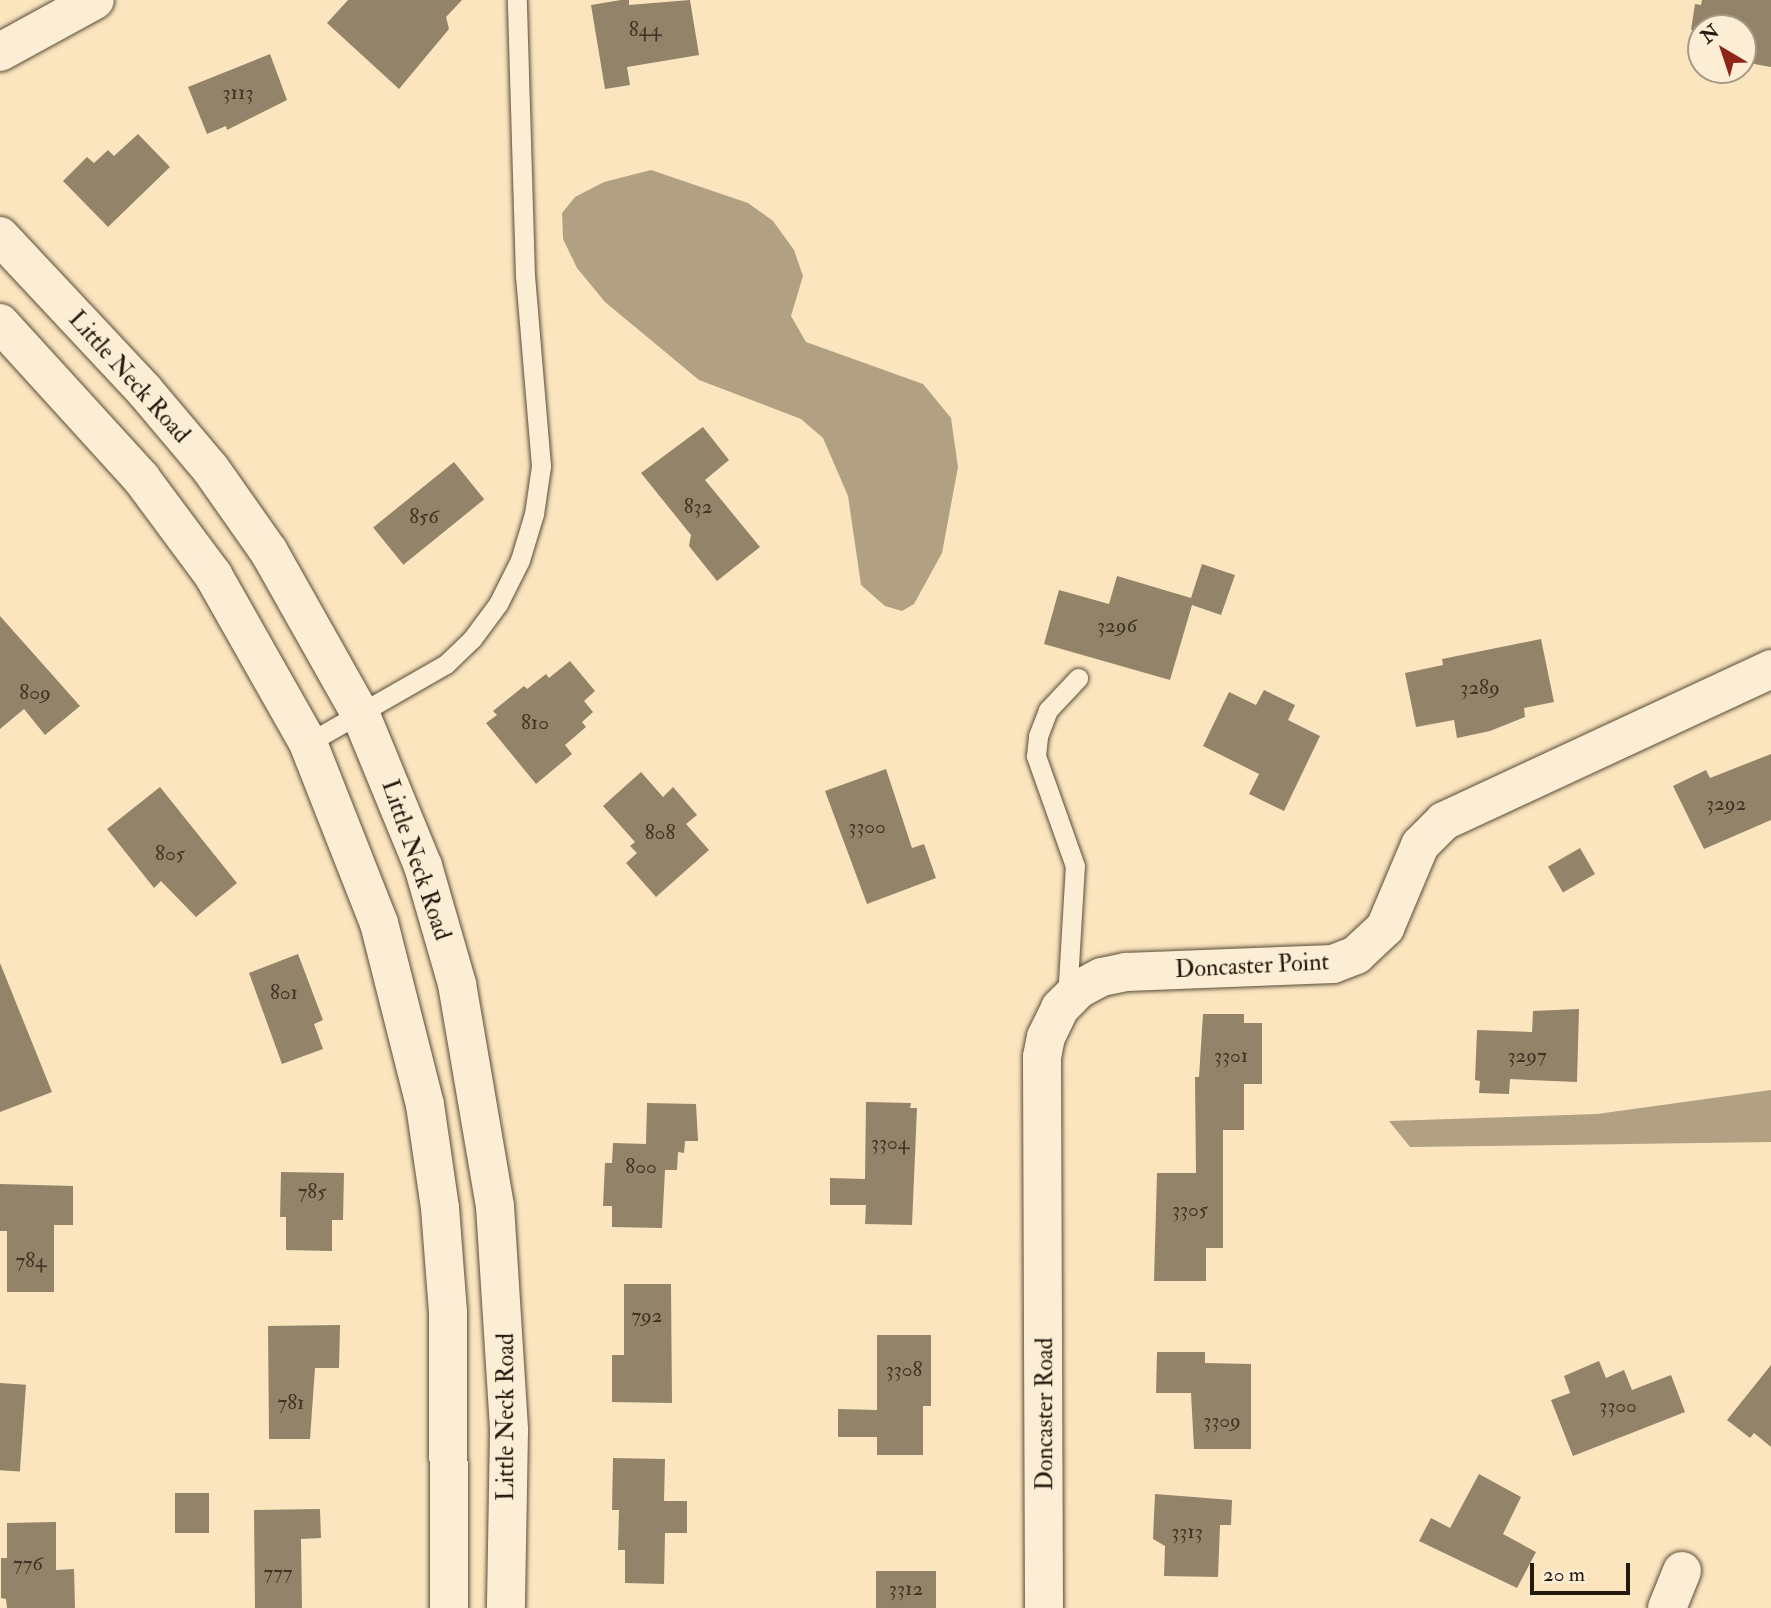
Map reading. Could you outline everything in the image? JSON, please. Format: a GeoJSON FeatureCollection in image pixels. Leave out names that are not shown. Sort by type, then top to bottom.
{"type":"FeatureCollection","features":[{"type":"Feature","properties":{"kind":"street"},"geometry":{"type":"LineString","coordinates":[[0,51],[95,0]]}},
{"type":"Feature","properties":{"kind":"street","name":"Little Neck Road"},"geometry":{"type":"LineString","coordinates":[[0,236],[144,390],[210,468],[270,552],[361,715],[423,866],[457,984],[481,1107],[504,1306],[509,1431],[506,1608]]}},
{"type":"Feature","properties":{"kind":"street"},"geometry":{"type":"LineString","coordinates":[[0,323],[141,478],[213,575],[307,743],[379,923],[425,1105],[440,1208],[448,1312],[449,1608]]}},
{"type":"Feature","properties":{"kind":"street","name":"Doncaster Point"},"geometry":{"type":"LineString","coordinates":[[1045,1221],[1042,1057],[1046,1037],[1067,1001],[1102,977],[1126,972],[1333,964],[1356,956],[1385,929],[1420,845],[1444,821],[1771,668]]}},
{"type":"Feature","properties":{"kind":"street","name":"Doncaster Road"},"geometry":{"type":"LineString","coordinates":[[1044,1608],[1045,1221]]}},
{"type":"Feature","properties":{"kind":"street"},"geometry":{"type":"LineString","coordinates":[[1667,1608],[1682,1572]]}},
{"type":"Feature","properties":{"kind":"lane"},"geometry":{"type":"LineString","coordinates":[[307,743],[361,715],[446,664],[472,639],[498,604],[520,560],[534,514],[541,466],[525,276],[517,0]]}},
{"type":"Feature","properties":{"kind":"lane"},"geometry":{"type":"LineString","coordinates":[[1067,1001],[1075,866],[1036,756],[1038,736],[1048,710],[1078,678]]}},
{"type":"Feature","properties":{"kind":"shaded area"},"geometry":{"type":"Polygon","coordinates":[[[651,170],[748,203],[773,221],[794,250],[803,276],[791,316],[806,342],[923,384],[951,418],[958,467],[942,553],[914,604],[902,611],[885,606],[861,585],[848,496],[823,438],[801,419],[699,380],[605,302],[577,268],[563,239],[562,213],[575,197],[604,182],[651,170]]]}},
{"type":"Feature","properties":{"kind":"shaded area"},"geometry":{"type":"Polygon","coordinates":[[[1771,1090],[1771,1142],[1410,1147],[1389,1121],[1597,1114],[1771,1090]]]}},
{"type":"Feature","properties":{"kind":"building"},"geometry":{"type":"Polygon","coordinates":[[[348,0],[462,0],[446,17],[449,29],[399,89],[327,23],[348,0]]]}},
{"type":"Feature","properties":{"kind":"building"},"geometry":{"type":"Polygon","coordinates":[[[629,0],[629,5],[690,0],[699,55],[627,67],[630,85],[605,89],[591,5],[629,0]]]}},
{"type":"Feature","properties":{"kind":"building"},"geometry":{"type":"Polygon","coordinates":[[[1702,0],[1771,0],[1771,67],[1757,64],[1757,14],[1693,14],[1695,4],[1701,5],[1702,0]]]}},
{"type":"Feature","properties":{"kind":"building"},"geometry":{"type":"Polygon","coordinates":[[[270,54],[287,100],[227,130],[226,126],[207,134],[188,87],[270,54]]]}},
{"type":"Feature","properties":{"kind":"building"},"geometry":{"type":"Polygon","coordinates":[[[138,134],[170,167],[108,227],[63,181],[87,157],[94,163],[108,150],[114,156],[138,134]]]}},
{"type":"Feature","properties":{"kind":"building"},"geometry":{"type":"Polygon","coordinates":[[[703,427],[729,460],[705,480],[760,547],[717,581],[689,546],[691,535],[641,473],[703,427]]]}},
{"type":"Feature","properties":{"kind":"building"},"geometry":{"type":"Polygon","coordinates":[[[454,462],[484,499],[403,565],[373,527],[454,462]]]}},
{"type":"Feature","properties":{"kind":"building"},"geometry":{"type":"Polygon","coordinates":[[[1202,564],[1235,575],[1221,615],[1192,605],[1170,680],[1044,644],[1059,590],[1109,604],[1117,576],[1191,598],[1202,564]]]}},
{"type":"Feature","properties":{"kind":"building"},"geometry":{"type":"Polygon","coordinates":[[[0,616],[80,706],[45,735],[24,709],[0,729],[0,616]]]}},
{"type":"Feature","properties":{"kind":"building"},"geometry":{"type":"Polygon","coordinates":[[[1541,639],[1554,702],[1524,708],[1525,717],[1490,731],[1457,738],[1454,720],[1416,727],[1405,673],[1443,665],[1442,659],[1541,639]]]}},
{"type":"Feature","properties":{"kind":"building"},"geometry":{"type":"Polygon","coordinates":[[[570,661],[595,691],[584,701],[593,712],[582,722],[586,727],[565,745],[572,754],[536,784],[486,723],[497,715],[493,711],[524,686],[527,689],[546,674],[549,678],[570,661]]]}},
{"type":"Feature","properties":{"kind":"building"},"geometry":{"type":"Polygon","coordinates":[[[1264,690],[1295,705],[1288,720],[1320,736],[1284,811],[1249,794],[1259,774],[1203,746],[1229,692],[1256,705],[1264,690]]]}},
{"type":"Feature","properties":{"kind":"building"},"geometry":{"type":"Polygon","coordinates":[[[1771,754],[1771,820],[1704,849],[1673,786],[1706,770],[1710,778],[1771,754]]]}},
{"type":"Feature","properties":{"kind":"building"},"geometry":{"type":"Polygon","coordinates":[[[886,769],[912,848],[924,844],[936,878],[867,904],[825,791],[886,769]]]}},
{"type":"Feature","properties":{"kind":"building"},"geometry":{"type":"Polygon","coordinates":[[[641,772],[663,797],[673,787],[697,815],[686,824],[709,850],[656,897],[626,863],[637,853],[630,846],[635,842],[603,806],[641,772]]]}},
{"type":"Feature","properties":{"kind":"building"},"geometry":{"type":"Polygon","coordinates":[[[160,787],[237,883],[196,917],[161,881],[154,888],[107,829],[160,787]]]}},
{"type":"Feature","properties":{"kind":"building"},"geometry":{"type":"Polygon","coordinates":[[[1580,848],[1595,874],[1563,892],[1548,867],[1580,848]]]}},
{"type":"Feature","properties":{"kind":"building"},"geometry":{"type":"Polygon","coordinates":[[[298,954],[323,1020],[314,1024],[323,1049],[282,1064],[249,973],[298,954]]]}},
{"type":"Feature","properties":{"kind":"building"},"geometry":{"type":"Polygon","coordinates":[[[0,963],[52,1092],[0,1112],[0,963]]]}},
{"type":"Feature","properties":{"kind":"building"},"geometry":{"type":"Polygon","coordinates":[[[1579,1009],[1577,1082],[1510,1079],[1509,1094],[1479,1093],[1480,1081],[1475,1080],[1477,1030],[1532,1032],[1533,1011],[1579,1009]]]}},
{"type":"Feature","properties":{"kind":"building"},"geometry":{"type":"Polygon","coordinates":[[[1203,1014],[1244,1014],[1244,1023],[1262,1023],[1262,1084],[1244,1084],[1244,1130],[1223,1130],[1223,1248],[1206,1248],[1206,1281],[1154,1281],[1157,1173],[1196,1173],[1195,1077],[1199,1077],[1203,1014]]]}},
{"type":"Feature","properties":{"kind":"building"},"geometry":{"type":"Polygon","coordinates":[[[866,1102],[911,1103],[910,1108],[917,1108],[912,1225],[865,1224],[866,1205],[830,1205],[830,1178],[865,1179],[866,1102]]]}},
{"type":"Feature","properties":{"kind":"building"},"geometry":{"type":"Polygon","coordinates":[[[647,1103],[696,1104],[698,1141],[685,1141],[684,1153],[678,1152],[677,1170],[665,1170],[662,1228],[612,1227],[612,1206],[603,1206],[605,1163],[612,1163],[613,1143],[646,1144],[647,1103]]]}},
{"type":"Feature","properties":{"kind":"building"},"geometry":{"type":"Polygon","coordinates":[[[281,1172],[344,1173],[343,1220],[332,1220],[332,1251],[286,1250],[286,1217],[280,1217],[281,1172]]]}},
{"type":"Feature","properties":{"kind":"building"},"geometry":{"type":"Polygon","coordinates":[[[0,1184],[73,1186],[73,1225],[54,1225],[54,1292],[7,1292],[7,1231],[0,1231],[0,1184]]]}},
{"type":"Feature","properties":{"kind":"building"},"geometry":{"type":"Polygon","coordinates":[[[624,1284],[671,1284],[672,1403],[612,1402],[612,1355],[624,1355],[624,1284]]]}},
{"type":"Feature","properties":{"kind":"building"},"geometry":{"type":"Polygon","coordinates":[[[340,1325],[339,1368],[315,1368],[310,1439],[269,1439],[268,1326],[340,1325]]]}},
{"type":"Feature","properties":{"kind":"building"},"geometry":{"type":"Polygon","coordinates":[[[877,1335],[931,1335],[931,1406],[923,1406],[923,1455],[877,1455],[877,1437],[838,1437],[838,1409],[877,1410],[877,1335]]]}},
{"type":"Feature","properties":{"kind":"building"},"geometry":{"type":"Polygon","coordinates":[[[1157,1352],[1205,1352],[1205,1363],[1251,1364],[1251,1449],[1194,1449],[1191,1393],[1156,1393],[1157,1352]]]}},
{"type":"Feature","properties":{"kind":"building"},"geometry":{"type":"Polygon","coordinates":[[[1599,1361],[1606,1378],[1624,1370],[1632,1390],[1671,1375],[1685,1412],[1573,1456],[1551,1400],[1570,1393],[1564,1376],[1599,1361]]]}},
{"type":"Feature","properties":{"kind":"building"},"geometry":{"type":"Polygon","coordinates":[[[1771,1365],[1771,1447],[1754,1433],[1750,1438],[1727,1420],[1771,1365]]]}},
{"type":"Feature","properties":{"kind":"building"},"geometry":{"type":"Polygon","coordinates":[[[0,1383],[26,1385],[20,1472],[0,1470],[0,1383]]]}},
{"type":"Feature","properties":{"kind":"building"},"geometry":{"type":"Polygon","coordinates":[[[613,1458],[665,1459],[664,1501],[687,1501],[687,1533],[665,1533],[664,1584],[625,1583],[625,1550],[618,1550],[619,1510],[612,1510],[613,1458]]]}},
{"type":"Feature","properties":{"kind":"building"},"geometry":{"type":"Polygon","coordinates":[[[1479,1474],[1521,1497],[1503,1534],[1536,1552],[1517,1588],[1419,1541],[1431,1518],[1450,1528],[1479,1474]]]}},
{"type":"Feature","properties":{"kind":"building"},"geometry":{"type":"Polygon","coordinates":[[[175,1493],[209,1493],[209,1533],[175,1533],[175,1493]]]}},
{"type":"Feature","properties":{"kind":"building"},"geometry":{"type":"Polygon","coordinates":[[[1155,1494],[1232,1500],[1231,1525],[1220,1525],[1218,1577],[1164,1576],[1165,1546],[1153,1539],[1155,1494]]]}},
{"type":"Feature","properties":{"kind":"building"},"geometry":{"type":"Polygon","coordinates":[[[320,1509],[321,1538],[301,1539],[302,1608],[255,1608],[254,1510],[320,1509]]]}},
{"type":"Feature","properties":{"kind":"building"},"geometry":{"type":"Polygon","coordinates":[[[56,1522],[56,1570],[74,1569],[75,1608],[7,1608],[6,1599],[1,1598],[1,1558],[7,1558],[7,1523],[56,1522]]]}},
{"type":"Feature","properties":{"kind":"building"},"geometry":{"type":"Polygon","coordinates":[[[876,1571],[936,1571],[936,1608],[876,1608],[876,1571]]]}}]}
